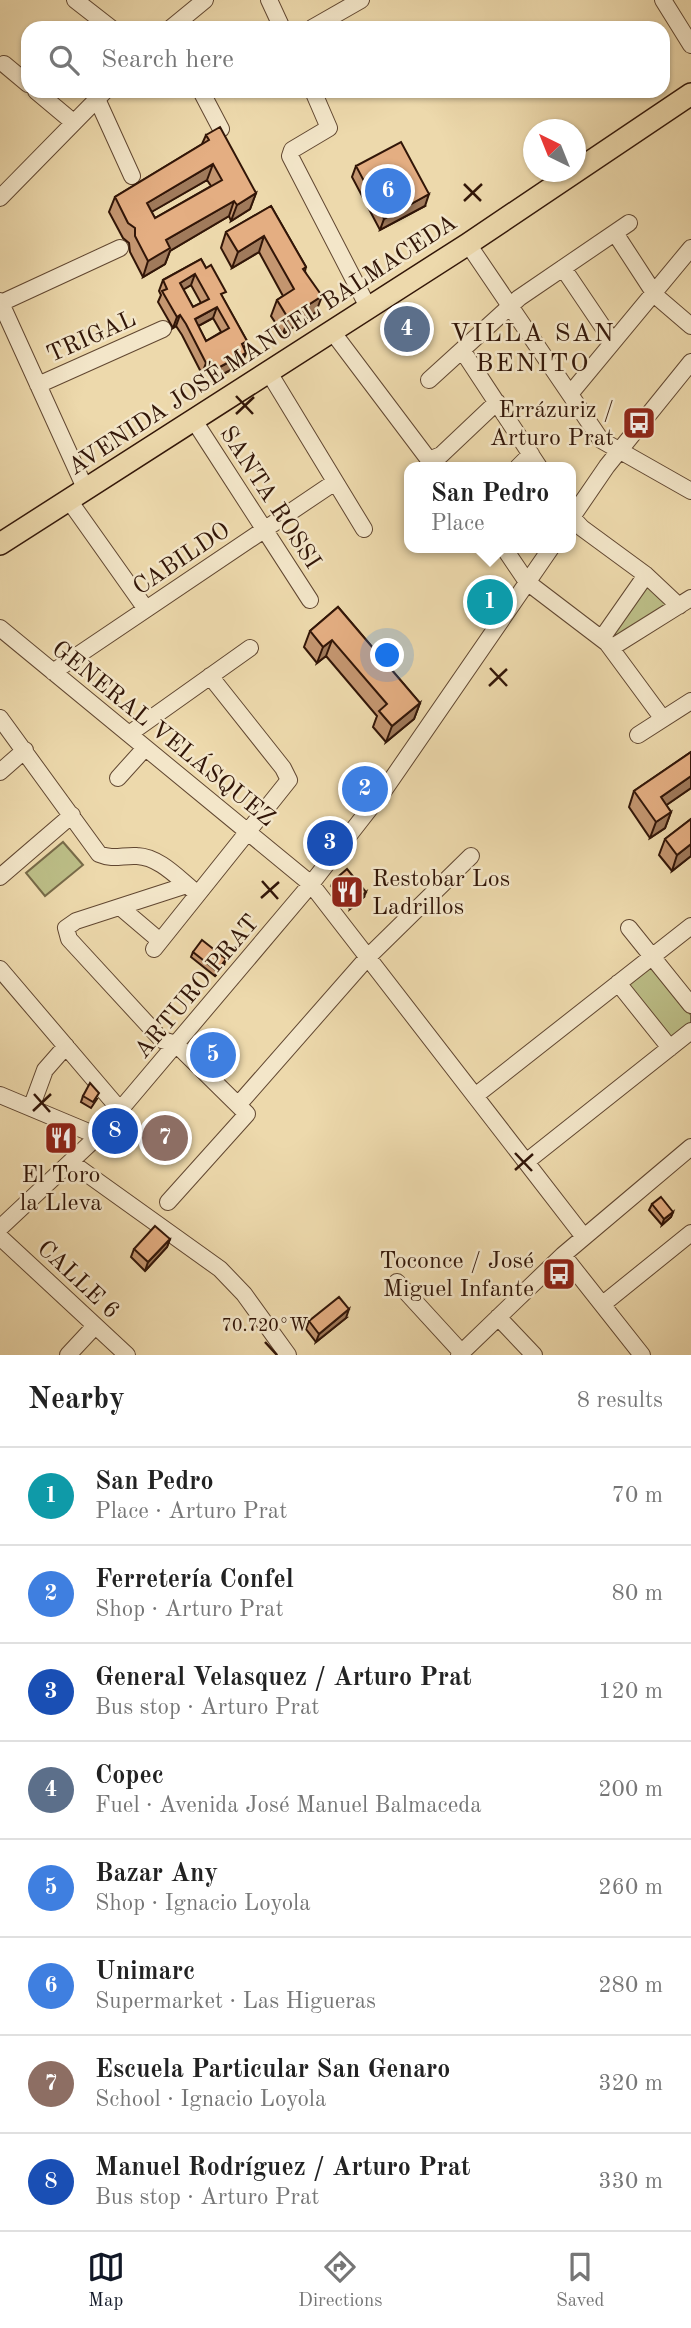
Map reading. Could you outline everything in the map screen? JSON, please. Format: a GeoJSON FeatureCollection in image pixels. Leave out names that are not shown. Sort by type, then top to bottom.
{"type":"FeatureCollection","features":[{"type":"Feature","properties":{"kind":"main road","name":"AVENIDA JOSÉ MANUEL BALMACEDA"},"geometry":{"type":"LineString","coordinates":[[0,544],[468,244],[691,94]]}},
{"type":"Feature","properties":{"kind":"street"},"geometry":{"type":"LineString","coordinates":[[75,0],[102,21]]}},
{"type":"Feature","properties":{"kind":"street"},"geometry":{"type":"LineString","coordinates":[[180,21],[205,0]]}},
{"type":"Feature","properties":{"kind":"street"},"geometry":{"type":"LineString","coordinates":[[269,0],[279,21]]}},
{"type":"Feature","properties":{"kind":"street"},"geometry":{"type":"LineString","coordinates":[[324,21],[361,0]]}},
{"type":"Feature","properties":{"kind":"street"},"geometry":{"type":"LineString","coordinates":[[663,0],[691,45]]}},
{"type":"Feature","properties":{"kind":"street"},"geometry":{"type":"LineString","coordinates":[[4,64],[21,78]]}},
{"type":"Feature","properties":{"kind":"street"},"geometry":{"type":"LineString","coordinates":[[44,98],[73,122]]}},
{"type":"Feature","properties":{"kind":"street"},"geometry":{"type":"LineString","coordinates":[[0,198],[98,98]]}},
{"type":"Feature","properties":{"kind":"street"},"geometry":{"type":"LineString","coordinates":[[102,98],[132,176]]}},
{"type":"Feature","properties":{"kind":"street"},"geometry":{"type":"LineString","coordinates":[[205,98],[221,129]]}},
{"type":"Feature","properties":{"kind":"street"},"geometry":{"type":"LineString","coordinates":[[316,98],[329,128],[292,150],[290,156],[368,307]]}},
{"type":"Feature","properties":{"kind":"street"},"geometry":{"type":"LineString","coordinates":[[429,380],[510,306],[629,223]]}},
{"type":"Feature","properties":{"kind":"street"},"geometry":{"type":"LineString","coordinates":[[615,233],[654,293],[691,326]]}},
{"type":"Feature","properties":{"kind":"street"},"geometry":{"type":"LineString","coordinates":[[468,244],[601,440],[691,491]]}},
{"type":"Feature","properties":{"kind":"street"},"geometry":{"type":"LineString","coordinates":[[120,247],[1,302],[38,385],[76,494],[146,609]]}},
{"type":"Feature","properties":{"kind":"street"},"geometry":{"type":"LineString","coordinates":[[570,394],[691,248]]}},
{"type":"Feature","properties":{"kind":"street"},"geometry":{"type":"LineString","coordinates":[[563,268],[613,342]]}},
{"type":"Feature","properties":{"kind":"street","name":"TRIGAL"},"geometry":{"type":"LineString","coordinates":[[38,385],[163,329]]}},
{"type":"Feature","properties":{"kind":"street"},"geometry":{"type":"LineString","coordinates":[[331,330],[427,457],[433,460],[445,461],[497,402]]}},
{"type":"Feature","properties":{"kind":"street"},"geometry":{"type":"LineString","coordinates":[[462,350],[535,461]]}},
{"type":"Feature","properties":{"kind":"street"},"geometry":{"type":"LineString","coordinates":[[576,510],[618,452],[691,362]]}},
{"type":"Feature","properties":{"kind":"street"},"geometry":{"type":"LineString","coordinates":[[268,371],[364,529]]}},
{"type":"Feature","properties":{"kind":"street","name":"SANTA ROSSI"},"geometry":{"type":"LineString","coordinates":[[194,419],[310,600]]}},
{"type":"Feature","properties":{"kind":"street","name":"CABILDO"},"geometry":{"type":"LineString","coordinates":[[53,672],[335,481]]}},
{"type":"Feature","properties":{"kind":"street"},"geometry":{"type":"LineString","coordinates":[[576,521],[685,602],[607,643]]}},
{"type":"Feature","properties":{"kind":"street"},"geometry":{"type":"LineString","coordinates":[[507,553],[527,582],[607,643],[663,719]]}},
{"type":"Feature","properties":{"kind":"street","name":"ARTURO PRAT"},"geometry":{"type":"LineString","coordinates":[[0,1228],[72,1163],[121,1111],[311,884],[385,789],[547,553]]}},
{"type":"Feature","properties":{"kind":"street"},"geometry":{"type":"LineString","coordinates":[[607,643],[646,575]]}},
{"type":"Feature","properties":{"kind":"street","name":"GENERAL VELÁSQUEZ"},"geometry":{"type":"LineString","coordinates":[[0,628],[311,884],[584,1237]]}},
{"type":"Feature","properties":{"kind":"street"},"geometry":{"type":"LineString","coordinates":[[129,734],[250,648]]}},
{"type":"Feature","properties":{"kind":"street"},"geometry":{"type":"LineString","coordinates":[[120,907],[157,945],[193,890],[249,833],[289,780],[283,768],[210,676]]}},
{"type":"Feature","properties":{"kind":"street"},"geometry":{"type":"LineString","coordinates":[[638,735],[691,701]]}},
{"type":"Feature","properties":{"kind":"street"},"geometry":{"type":"LineString","coordinates":[[0,718],[99,854],[108,858],[138,856],[161,864],[193,890]]}},
{"type":"Feature","properties":{"kind":"street"},"geometry":{"type":"LineString","coordinates":[[118,778],[145,748]]}},
{"type":"Feature","properties":{"kind":"street"},"geometry":{"type":"LineString","coordinates":[[0,772],[25,750]]}},
{"type":"Feature","properties":{"kind":"street"},"geometry":{"type":"LineString","coordinates":[[0,877],[72,816]]}},
{"type":"Feature","properties":{"kind":"street"},"geometry":{"type":"LineString","coordinates":[[238,1105],[368,957],[471,856]]}},
{"type":"Feature","properties":{"kind":"street"},"geometry":{"type":"LineString","coordinates":[[168,1202],[247,1114],[176,1044],[162,1040],[69,939],[66,928],[76,921],[120,907],[193,890]]}},
{"type":"Feature","properties":{"kind":"street"},"geometry":{"type":"LineString","coordinates":[[475,1096],[691,926]]}},
{"type":"Feature","properties":{"kind":"street"},"geometry":{"type":"LineString","coordinates":[[629,928],[691,1005]]}},
{"type":"Feature","properties":{"kind":"street"},"geometry":{"type":"LineString","coordinates":[[0,969],[121,1111]]}},
{"type":"Feature","properties":{"kind":"street"},"geometry":{"type":"LineString","coordinates":[[618,984],[670,1048]]}},
{"type":"Feature","properties":{"kind":"street"},"geometry":{"type":"LineString","coordinates":[[526,1161],[691,1031]]}},
{"type":"Feature","properties":{"kind":"street"},"geometry":{"type":"LineString","coordinates":[[31,1108],[45,1070],[66,1046]]}},
{"type":"Feature","properties":{"kind":"street"},"geometry":{"type":"LineString","coordinates":[[0,1111],[6,1097],[98,1136]]}},
{"type":"Feature","properties":{"kind":"street"},"geometry":{"type":"LineString","coordinates":[[397,1282],[460,1354],[563,1255],[691,1147]]}},
{"type":"Feature","properties":{"kind":"street"},"geometry":{"type":"LineString","coordinates":[[72,1163],[220,1269],[244,1294],[288,1355]]}},
{"type":"Feature","properties":{"kind":"street"},"geometry":{"type":"LineString","coordinates":[[603,1304],[691,1233]]}},
{"type":"Feature","properties":{"kind":"street","name":"CALLE 6"},"geometry":{"type":"LineString","coordinates":[[0,1237],[127,1355]]}},
{"type":"Feature","properties":{"kind":"street"},"geometry":{"type":"LineString","coordinates":[[563,1255],[642,1355]]}},
{"type":"Feature","properties":{"kind":"street"},"geometry":{"type":"LineString","coordinates":[[498,1317],[534,1355]]}},
{"type":"Feature","properties":{"kind":"street"},"geometry":{"type":"LineString","coordinates":[[68,1355],[96,1326]]}},
{"type":"Feature","properties":{"kind":"green space"},"geometry":{"type":"Polygon","coordinates":[[[647,582],[670,605],[613,641],[609,637],[647,582]]]}},
{"type":"Feature","properties":{"kind":"green space"},"geometry":{"type":"Polygon","coordinates":[[[63,842],[83,865],[45,896],[26,873],[63,842]]]}},
{"type":"Feature","properties":{"kind":"green space"},"geometry":{"type":"Polygon","coordinates":[[[652,964],[691,1015],[691,1023],[671,1039],[627,984],[652,964]]]}},
{"type":"Feature","properties":{"kind":"building"},"geometry":{"type":"Polygon","coordinates":[[[220,127],[256,193],[237,205],[234,201],[166,240],[170,248],[148,261],[135,236],[135,228],[128,223],[115,197],[209,140],[206,135],[220,127]],[[213,164],[147,203],[155,218],[222,180],[213,164]]]}},
{"type":"Feature","properties":{"kind":"building"},"geometry":{"type":"Polygon","coordinates":[[[401,142],[429,194],[384,219],[356,166],[401,142]]]}},
{"type":"Feature","properties":{"kind":"building"},"geometry":{"type":"Polygon","coordinates":[[[271,206],[306,267],[303,269],[322,296],[288,318],[277,300],[294,289],[264,236],[238,252],[226,232],[271,206]]]}},
{"type":"Feature","properties":{"kind":"building"},"geometry":{"type":"Polygon","coordinates":[[[201,259],[206,268],[211,265],[226,292],[221,294],[247,341],[242,344],[246,353],[216,369],[211,360],[206,363],[186,324],[180,315],[177,317],[162,291],[167,289],[163,280],[201,259]],[[195,274],[180,283],[193,307],[209,299],[195,274]],[[217,307],[195,319],[206,341],[229,328],[217,307]]]}},
{"type":"Feature","properties":{"kind":"building"},"geometry":{"type":"Polygon","coordinates":[[[493,591],[500,599],[490,607],[483,599],[493,591]]]}},
{"type":"Feature","properties":{"kind":"building"},"geometry":{"type":"Polygon","coordinates":[[[338,607],[420,703],[392,726],[379,711],[387,704],[332,640],[323,647],[310,631],[338,607]]]}},
{"type":"Feature","properties":{"kind":"building"},"geometry":{"type":"Polygon","coordinates":[[[691,752],[691,776],[661,797],[671,812],[656,822],[634,791],[691,752]]]}},
{"type":"Feature","properties":{"kind":"building"},"geometry":{"type":"Polygon","coordinates":[[[370,775],[375,781],[364,792],[358,786],[370,775]]]}},
{"type":"Feature","properties":{"kind":"building"},"geometry":{"type":"Polygon","coordinates":[[[691,819],[691,844],[677,855],[665,839],[691,819]]]}},
{"type":"Feature","properties":{"kind":"building","name":"Restobar Los Ladrillos"},"geometry":{"type":"Polygon","coordinates":[[[347,869],[366,892],[352,903],[333,881],[347,869]]]}},
{"type":"Feature","properties":{"kind":"building"},"geometry":{"type":"Polygon","coordinates":[[[202,940],[226,959],[217,971],[193,952],[202,940]]]}},
{"type":"Feature","properties":{"kind":"building"},"geometry":{"type":"Polygon","coordinates":[[[210,1033],[232,1054],[221,1065],[199,1045],[210,1033]]]}},
{"type":"Feature","properties":{"kind":"building"},"geometry":{"type":"Polygon","coordinates":[[[90,1083],[99,1093],[93,1102],[83,1096],[90,1083]]]}},
{"type":"Feature","properties":{"kind":"building"},"geometry":{"type":"Polygon","coordinates":[[[58,1124],[72,1130],[73,1134],[65,1142],[52,1130],[58,1124]]]}},
{"type":"Feature","properties":{"kind":"building"},"geometry":{"type":"Polygon","coordinates":[[[661,1197],[673,1212],[664,1219],[652,1204],[661,1197]]]}},
{"type":"Feature","properties":{"kind":"building"},"geometry":{"type":"Polygon","coordinates":[[[155,1226],[170,1239],[148,1262],[134,1249],[155,1226]]]}},
{"type":"Feature","properties":{"kind":"building"},"geometry":{"type":"Polygon","coordinates":[[[339,1297],[349,1309],[319,1334],[309,1321],[339,1297]]]}},
{"type":"Feature","properties":{"kind":"place","name":"Unimarc"},"geometry":{"type":"Point","coordinates":[388,191]}},
{"type":"Feature","properties":{"kind":"place","name":"Copec"},"geometry":{"type":"Point","coordinates":[407,329]}},
{"type":"Feature","properties":{"kind":"place","name":"Errázuriz / Arturo Prat"},"geometry":{"type":"Point","coordinates":[639,423]}},
{"type":"Feature","properties":{"kind":"place","name":"San Pedro"},"geometry":{"type":"Point","coordinates":[490,602]}},
{"type":"Feature","properties":{"kind":"place","name":"Ferretería Confel"},"geometry":{"type":"Point","coordinates":[365,789]}},
{"type":"Feature","properties":{"kind":"place","name":"General Velasquez / Arturo Prat"},"geometry":{"type":"Point","coordinates":[330,843]}},
{"type":"Feature","properties":{"kind":"place","name":"Restobar Los Ladrillos"},"geometry":{"type":"Point","coordinates":[347,892]}},
{"type":"Feature","properties":{"kind":"place","name":"Bazar Any"},"geometry":{"type":"Point","coordinates":[213,1055]}},
{"type":"Feature","properties":{"kind":"place","name":"Manuel Rodríguez / Arturo Prat"},"geometry":{"type":"Point","coordinates":[115,1131]}},
{"type":"Feature","properties":{"kind":"place","name":"El Toro la Lleva"},"geometry":{"type":"Point","coordinates":[61,1138]}},
{"type":"Feature","properties":{"kind":"place","name":"Escuela Particular San Genaro"},"geometry":{"type":"Point","coordinates":[165,1138]}},
{"type":"Feature","properties":{"kind":"place","name":"Toconce / José Miguel Infante"},"geometry":{"type":"Point","coordinates":[559,1274]}},
{"type":"Feature","properties":{"kind":"district","name":"VILLA SAN BENITO"},"geometry":{"type":"Point","coordinates":[533,347]}}]}
